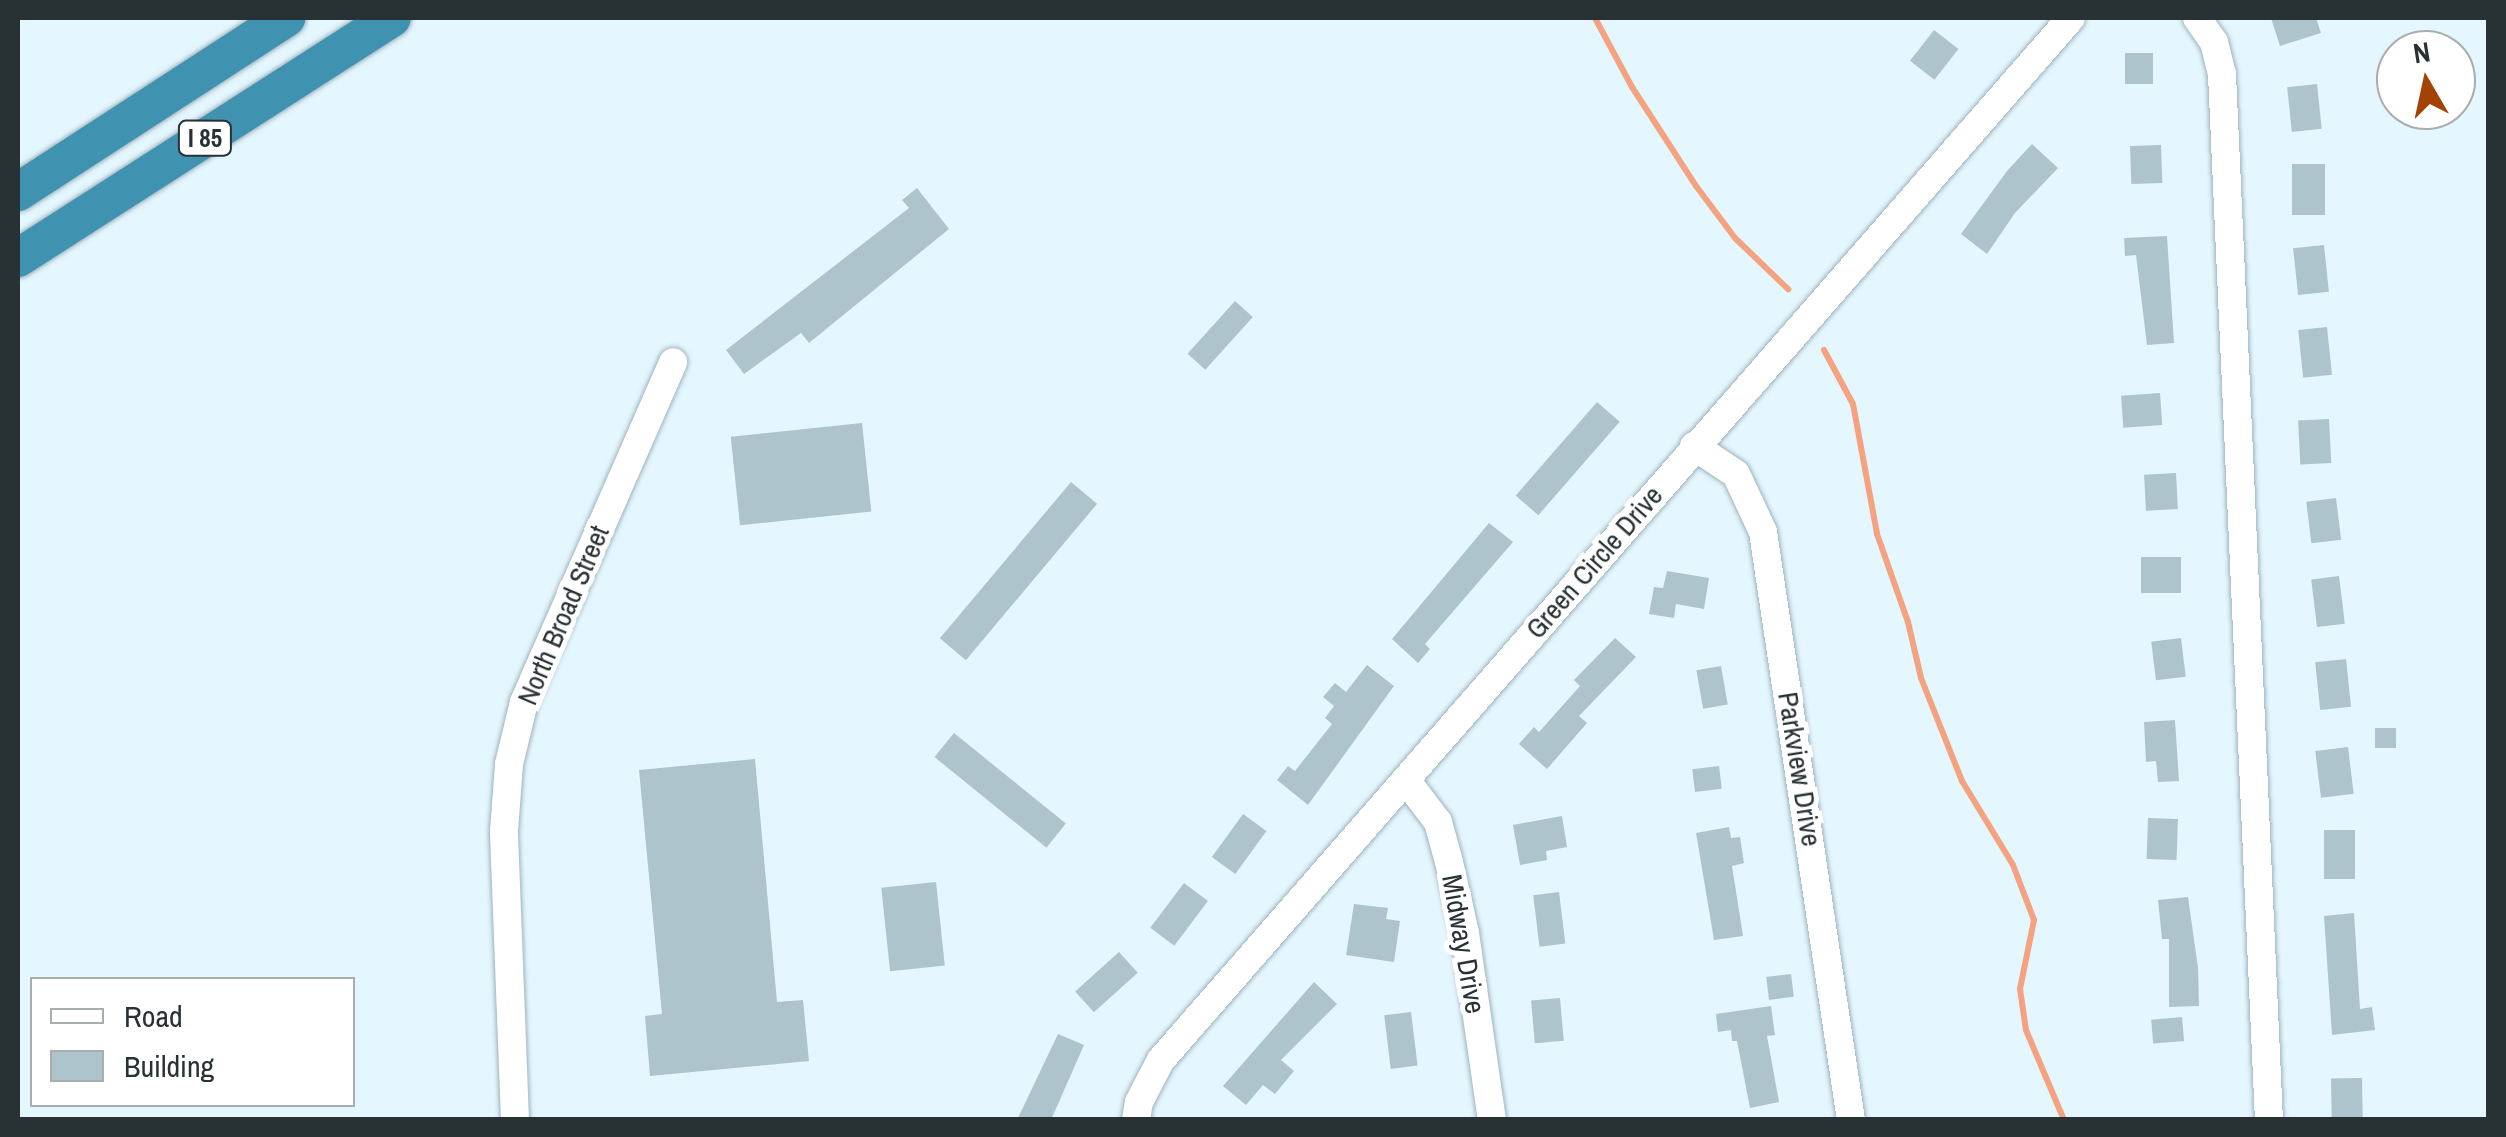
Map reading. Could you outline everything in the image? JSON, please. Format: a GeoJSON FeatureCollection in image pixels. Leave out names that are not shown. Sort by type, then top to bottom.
{"type":"FeatureCollection","features":[{"type":"Feature","properties":{"kind":"highway","name":"I 85"},"geometry":{"type":"LineString","coordinates":[[18,192],[286,18]]}},
{"type":"Feature","properties":{"kind":"highway","name":"I 85"},"geometry":{"type":"LineString","coordinates":[[18,258],[392,18]]}},
{"type":"Feature","properties":{"kind":"street","name":"Green Circle Drive"},"geometry":{"type":"LineString","coordinates":[[1136,1120],[1139,1102],[1161,1060],[2071,18]]}},
{"type":"Feature","properties":{"kind":"street"},"geometry":{"type":"LineString","coordinates":[[2197,18],[2214,42],[2222,74],[2270,1120]]}},
{"type":"Feature","properties":{"kind":"street","name":"North Broad Street"},"geometry":{"type":"LineString","coordinates":[[515,1120],[504,831],[509,764],[524,702],[673,362]]}},
{"type":"Feature","properties":{"kind":"street","name":"Parkview Drive"},"geometry":{"type":"LineString","coordinates":[[1694,446],[1736,474],[1764,532],[1852,1120]]}},
{"type":"Feature","properties":{"kind":"street","name":"Midway Drive"},"geometry":{"type":"LineString","coordinates":[[1406,780],[1438,822],[1449,862],[1465,933],[1492,1120]]}},
{"type":"Feature","properties":{"kind":"building"},"geometry":{"type":"Polygon","coordinates":[[[2271,18],[2316,18],[2321,33],[2280,46],[2271,18]]]}},
{"type":"Feature","properties":{"kind":"building"},"geometry":{"type":"Polygon","coordinates":[[[1934,30],[1958,49],[1934,80],[1910,61],[1934,30]]]}},
{"type":"Feature","properties":{"kind":"building"},"geometry":{"type":"Polygon","coordinates":[[[2125,53],[2153,53],[2153,84],[2125,84],[2125,53]]]}},
{"type":"Feature","properties":{"kind":"building"},"geometry":{"type":"Polygon","coordinates":[[[2317,84],[2322,129],[2292,132],[2287,87],[2317,84]]]}},
{"type":"Feature","properties":{"kind":"building"},"geometry":{"type":"Polygon","coordinates":[[[2032,144],[2058,168],[2015,213],[1987,254],[1961,234],[2032,144]]]}},
{"type":"Feature","properties":{"kind":"building"},"geometry":{"type":"Polygon","coordinates":[[[2161,145],[2162,183],[2131,184],[2130,146],[2161,145]]]}},
{"type":"Feature","properties":{"kind":"building"},"geometry":{"type":"Polygon","coordinates":[[[2292,164],[2325,164],[2325,215],[2292,215],[2292,164]]]}},
{"type":"Feature","properties":{"kind":"building"},"geometry":{"type":"Polygon","coordinates":[[[917,188],[949,229],[809,343],[801,333],[744,374],[726,350],[909,208],[902,200],[917,188]]]}},
{"type":"Feature","properties":{"kind":"building"},"geometry":{"type":"Polygon","coordinates":[[[2167,236],[2174,343],[2147,345],[2136,255],[2125,256],[2124,238],[2167,236]]]}},
{"type":"Feature","properties":{"kind":"building"},"geometry":{"type":"Polygon","coordinates":[[[2324,245],[2329,292],[2298,295],[2293,248],[2324,245]]]}},
{"type":"Feature","properties":{"kind":"building"},"geometry":{"type":"Polygon","coordinates":[[[1235,301],[1253,317],[1205,370],[1187,354],[1235,301]]]}},
{"type":"Feature","properties":{"kind":"building"},"geometry":{"type":"Polygon","coordinates":[[[2327,327],[2332,375],[2303,378],[2298,330],[2327,327]]]}},
{"type":"Feature","properties":{"kind":"building"},"geometry":{"type":"Polygon","coordinates":[[[2160,393],[2162,425],[2123,428],[2121,396],[2160,393]]]}},
{"type":"Feature","properties":{"kind":"building"},"geometry":{"type":"Polygon","coordinates":[[[1597,402],[1620,422],[1538,515],[1516,496],[1597,402]]]}},
{"type":"Feature","properties":{"kind":"building"},"geometry":{"type":"Polygon","coordinates":[[[2329,419],[2331,463],[2300,465],[2298,421],[2329,419]]]}},
{"type":"Feature","properties":{"kind":"building"},"geometry":{"type":"Polygon","coordinates":[[[862,423],[871,512],[740,525],[731,437],[862,423]]]}},
{"type":"Feature","properties":{"kind":"building"},"geometry":{"type":"Polygon","coordinates":[[[2176,473],[2178,509],[2146,511],[2144,475],[2176,473]]]}},
{"type":"Feature","properties":{"kind":"building"},"geometry":{"type":"Polygon","coordinates":[[[1071,482],[1097,504],[966,660],[940,638],[1071,482]]]}},
{"type":"Feature","properties":{"kind":"building"},"geometry":{"type":"Polygon","coordinates":[[[2336,498],[2341,540],[2311,543],[2306,502],[2336,498]]]}},
{"type":"Feature","properties":{"kind":"building"},"geometry":{"type":"Polygon","coordinates":[[[1489,523],[1513,542],[1425,644],[1430,649],[1418,663],[1392,639],[1489,523]]]}},
{"type":"Feature","properties":{"kind":"building"},"geometry":{"type":"Polygon","coordinates":[[[2141,557],[2181,557],[2181,593],[2141,593],[2141,557]]]}},
{"type":"Feature","properties":{"kind":"building"},"geometry":{"type":"Polygon","coordinates":[[[1667,571],[1709,578],[1704,609],[1676,604],[1674,618],[1649,614],[1654,587],[1663,588],[1667,571]]]}},
{"type":"Feature","properties":{"kind":"building"},"geometry":{"type":"Polygon","coordinates":[[[2339,576],[2345,624],[2317,627],[2311,579],[2339,576]]]}},
{"type":"Feature","properties":{"kind":"building"},"geometry":{"type":"Polygon","coordinates":[[[1615,638],[1636,657],[1579,716],[1587,723],[1547,769],[1519,744],[1534,727],[1539,732],[1580,686],[1574,680],[1615,638]]]}},
{"type":"Feature","properties":{"kind":"building"},"geometry":{"type":"Polygon","coordinates":[[[2181,638],[2186,677],[2156,680],[2151,642],[2181,638]]]}},
{"type":"Feature","properties":{"kind":"building"},"geometry":{"type":"Polygon","coordinates":[[[2346,659],[2351,707],[2320,710],[2315,662],[2346,659]]]}},
{"type":"Feature","properties":{"kind":"building"},"geometry":{"type":"Polygon","coordinates":[[[1367,665],[1394,686],[1308,805],[1277,780],[1288,766],[1295,771],[1332,724],[1325,718],[1334,706],[1323,697],[1335,683],[1346,692],[1367,665]]]}},
{"type":"Feature","properties":{"kind":"building"},"geometry":{"type":"Polygon","coordinates":[[[1721,666],[1728,704],[1703,709],[1696,670],[1721,666]]]}},
{"type":"Feature","properties":{"kind":"building"},"geometry":{"type":"Polygon","coordinates":[[[2175,720],[2179,781],[2158,782],[2156,761],[2146,762],[2144,722],[2175,720]]]}},
{"type":"Feature","properties":{"kind":"building"},"geometry":{"type":"Polygon","coordinates":[[[2375,728],[2396,728],[2396,748],[2375,748],[2375,728]]]}},
{"type":"Feature","properties":{"kind":"building"},"geometry":{"type":"Polygon","coordinates":[[[954,733],[1066,824],[1046,848],[934,757],[954,733]]]}},
{"type":"Feature","properties":{"kind":"building"},"geometry":{"type":"Polygon","coordinates":[[[2348,747],[2354,794],[2321,798],[2315,751],[2348,747]]]}},
{"type":"Feature","properties":{"kind":"building"},"geometry":{"type":"Polygon","coordinates":[[[755,759],[777,1002],[803,1000],[809,1061],[650,1076],[645,1016],[662,1014],[639,770],[755,759]]]}},
{"type":"Feature","properties":{"kind":"building"},"geometry":{"type":"Polygon","coordinates":[[[1719,766],[1722,789],[1695,792],[1692,769],[1719,766]]]}},
{"type":"Feature","properties":{"kind":"building"},"geometry":{"type":"Polygon","coordinates":[[[1243,814],[1266,831],[1235,874],[1212,857],[1243,814]]]}},
{"type":"Feature","properties":{"kind":"building"},"geometry":{"type":"Polygon","coordinates":[[[1562,816],[1567,847],[1546,851],[1547,860],[1520,865],[1513,825],[1562,816]]]}},
{"type":"Feature","properties":{"kind":"building"},"geometry":{"type":"Polygon","coordinates":[[[2148,818],[2178,819],[2177,860],[2147,859],[2148,818]]]}},
{"type":"Feature","properties":{"kind":"building"},"geometry":{"type":"Polygon","coordinates":[[[1729,827],[1731,838],[1740,837],[1744,863],[1732,866],[1743,936],[1714,940],[1696,833],[1729,827]]]}},
{"type":"Feature","properties":{"kind":"building"},"geometry":{"type":"Polygon","coordinates":[[[2324,830],[2355,830],[2355,879],[2324,879],[2324,830]]]}},
{"type":"Feature","properties":{"kind":"building"},"geometry":{"type":"Polygon","coordinates":[[[936,882],[945,966],[890,971],[881,888],[936,882]]]}},
{"type":"Feature","properties":{"kind":"building"},"geometry":{"type":"Polygon","coordinates":[[[1184,883],[1208,901],[1174,946],[1150,928],[1184,883]]]}},
{"type":"Feature","properties":{"kind":"building"},"geometry":{"type":"Polygon","coordinates":[[[1559,892],[1565,944],[1540,947],[1533,895],[1559,892]]]}},
{"type":"Feature","properties":{"kind":"building"},"geometry":{"type":"Polygon","coordinates":[[[2188,897],[2199,1006],[2169,1007],[2169,939],[2162,939],[2158,900],[2188,897]]]}},
{"type":"Feature","properties":{"kind":"building"},"geometry":{"type":"Polygon","coordinates":[[[1354,904],[1388,908],[1386,919],[1400,921],[1394,962],[1346,955],[1354,904]]]}},
{"type":"Feature","properties":{"kind":"building"},"geometry":{"type":"Polygon","coordinates":[[[2354,913],[2360,1009],[2372,1007],[2375,1030],[2332,1035],[2324,916],[2354,913]]]}},
{"type":"Feature","properties":{"kind":"building"},"geometry":{"type":"Polygon","coordinates":[[[1119,952],[1138,973],[1094,1012],[1075,991],[1119,952]]]}},
{"type":"Feature","properties":{"kind":"building"},"geometry":{"type":"Polygon","coordinates":[[[1791,974],[1794,997],[1769,1000],[1766,977],[1791,974]]]}},
{"type":"Feature","properties":{"kind":"building"},"geometry":{"type":"Polygon","coordinates":[[[1314,982],[1337,1004],[1281,1060],[1294,1071],[1275,1094],[1263,1085],[1246,1105],[1223,1086],[1314,982]]]}},
{"type":"Feature","properties":{"kind":"building"},"geometry":{"type":"Polygon","coordinates":[[[1560,998],[1564,1041],[1535,1043],[1531,1001],[1560,998]]]}},
{"type":"Feature","properties":{"kind":"building"},"geometry":{"type":"Polygon","coordinates":[[[1771,1006],[1775,1035],[1767,1036],[1779,1102],[1750,1108],[1737,1041],[1732,1041],[1731,1030],[1718,1032],[1716,1014],[1771,1006]]]}},
{"type":"Feature","properties":{"kind":"building"},"geometry":{"type":"Polygon","coordinates":[[[1411,1012],[1418,1066],[1391,1069],[1384,1015],[1411,1012]]]}},
{"type":"Feature","properties":{"kind":"building"},"geometry":{"type":"Polygon","coordinates":[[[2182,1017],[2184,1041],[2153,1044],[2151,1020],[2182,1017]]]}},
{"type":"Feature","properties":{"kind":"building"},"geometry":{"type":"Polygon","coordinates":[[[1058,1034],[1084,1045],[1051,1120],[1017,1120],[1058,1034]]]}},
{"type":"Feature","properties":{"kind":"building"},"geometry":{"type":"Polygon","coordinates":[[[2362,1078],[2363,1120],[2332,1120],[2331,1079],[2362,1078]]]}},
{"type":"Feature","properties":{"kind":"waterway"},"geometry":{"type":"LineString","coordinates":[[1595,18],[1632,87],[1696,186],[1735,238],[1788,289]]}},
{"type":"Feature","properties":{"kind":"waterway"},"geometry":{"type":"LineString","coordinates":[[1824,350],[1853,404],[1877,534],[1908,622],[1921,678],[1962,781],[2013,865],[2034,920],[2020,989],[2026,1030],[2064,1120]]}}]}
